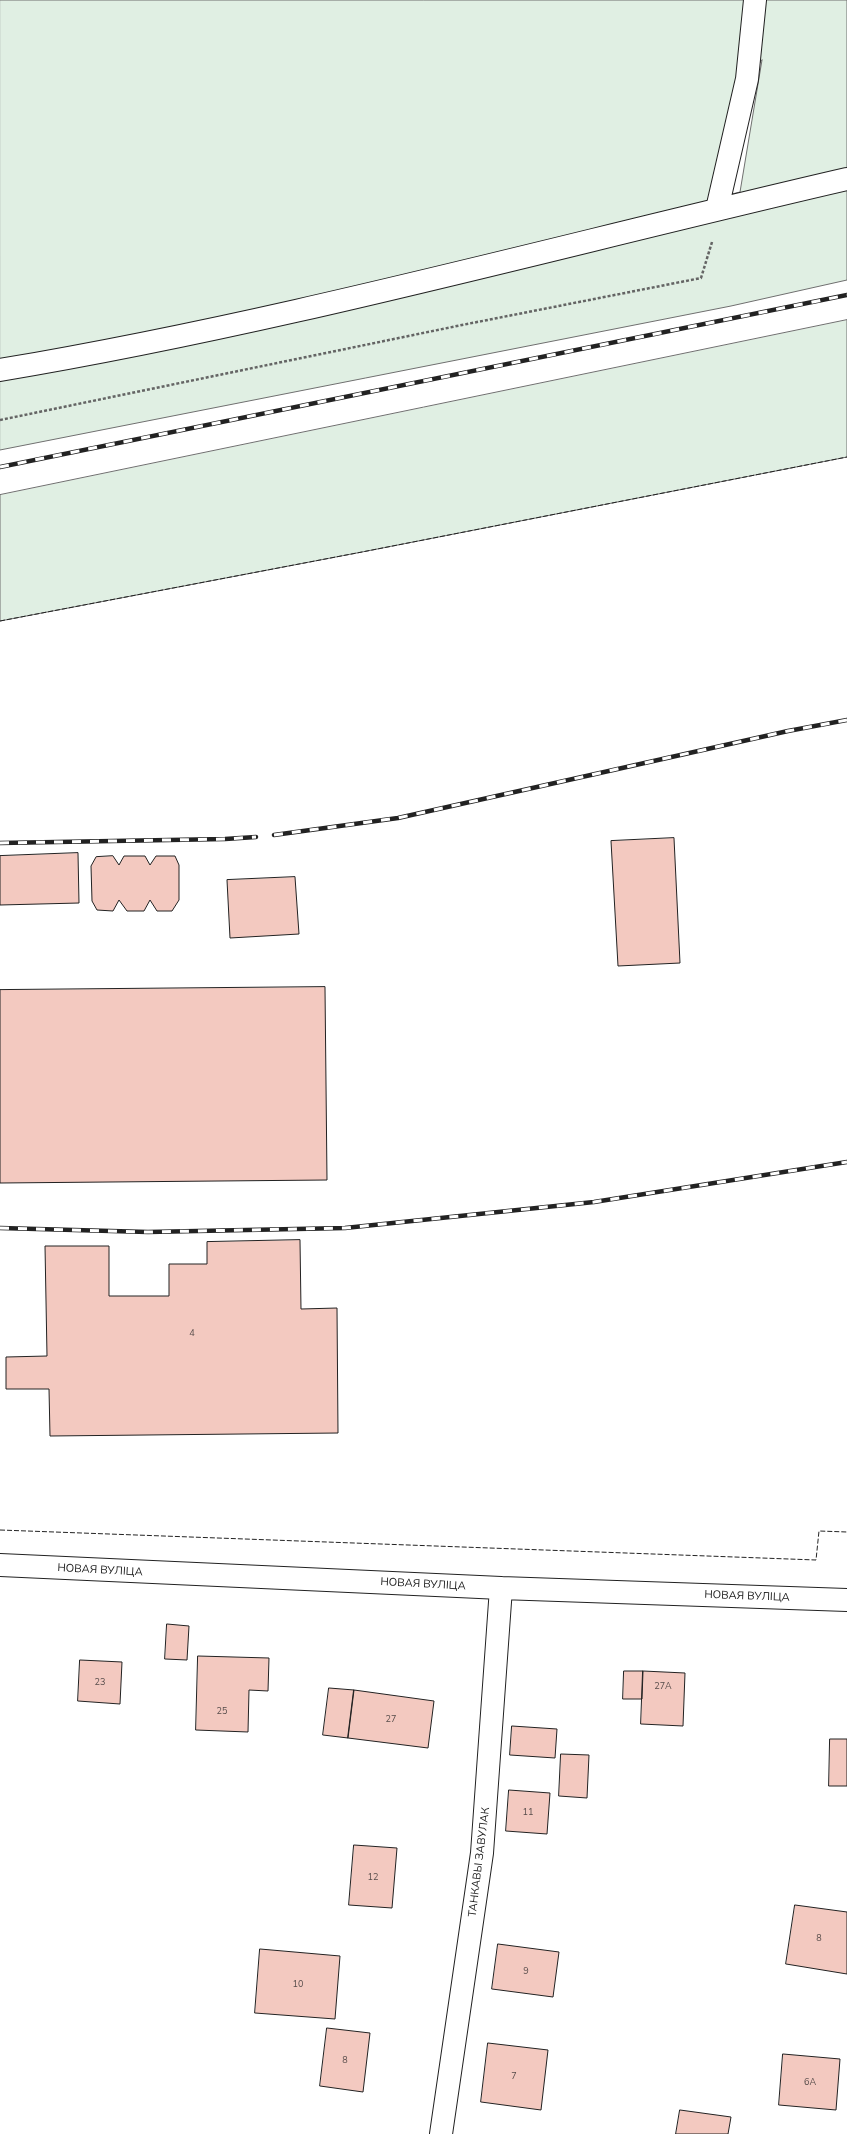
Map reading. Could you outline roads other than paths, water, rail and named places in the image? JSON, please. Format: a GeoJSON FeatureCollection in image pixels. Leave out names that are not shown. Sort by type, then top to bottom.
{"type":"FeatureCollection","features":[{"type":"Feature","properties":{"kind":"street"},"geometry":{"type":"LineString","coordinates":[[717,209],[747,79],[755,0]]}},
{"type":"Feature","properties":{"kind":"street"},"geometry":{"type":"LineString","coordinates":[[0,370],[101,353],[470,271],[717,209],[847,179]]}},
{"type":"Feature","properties":{"kind":"street","name":"НОВАЯ ВУЛІЦА"},"geometry":{"type":"LineString","coordinates":[[0,1565],[501,1588],[847,1600]]}},
{"type":"Feature","properties":{"kind":"street","name":"ТАНКАВЫ ЗАВУЛАК"},"geometry":{"type":"LineString","coordinates":[[441,2134],[482,1853],[501,1588]]}},
{"type":"Feature","properties":{"kind":"railway"},"geometry":{"type":"LineString","coordinates":[[0,467],[847,295]]}},
{"type":"Feature","properties":{"kind":"railway"},"geometry":{"type":"LineString","coordinates":[[274,835],[398,818],[788,731],[847,720]]}},
{"type":"Feature","properties":{"kind":"railway"},"geometry":{"type":"LineString","coordinates":[[0,843],[225,839],[256,837]]}},
{"type":"Feature","properties":{"kind":"railway"},"geometry":{"type":"LineString","coordinates":[[0,1228],[148,1232],[345,1228],[594,1202],[847,1162]]}}]}
